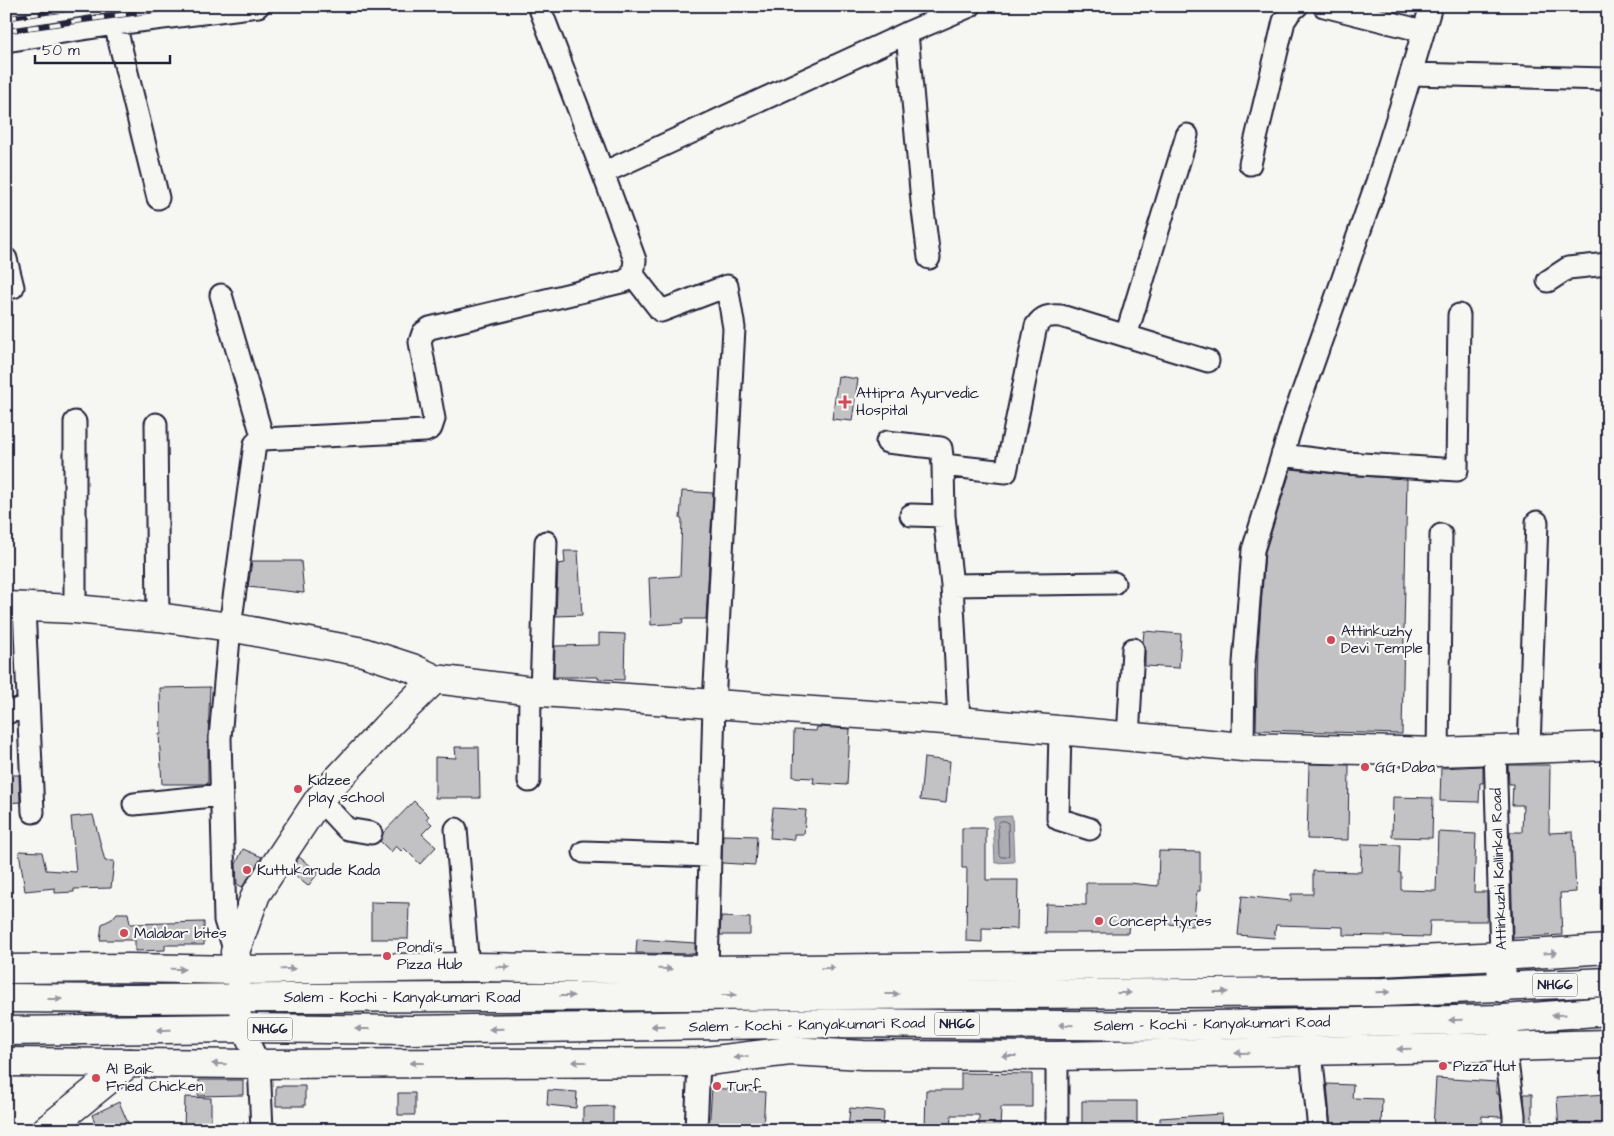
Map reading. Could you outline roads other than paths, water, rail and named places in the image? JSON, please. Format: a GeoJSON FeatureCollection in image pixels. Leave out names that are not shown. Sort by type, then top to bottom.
{"type":"FeatureCollection","features":[{"type":"Feature","properties":{"kind":"main road"},"geometry":{"type":"LineString","coordinates":[[15,606],[75,609],[158,617],[230,627],[364,652],[412,668],[434,679],[535,692],[959,721],[1128,738],[1243,747],[1438,752],[1608,746]]}},
{"type":"Feature","properties":{"kind":"main road"},"geometry":{"type":"LineString","coordinates":[[237,961],[256,894],[319,799],[434,679]]}},
{"type":"Feature","properties":{"kind":"main road"},"geometry":{"type":"LineString","coordinates":[[6,969],[129,968],[237,961],[468,967],[707,970],[1359,962],[1608,949]]}},
{"type":"Feature","properties":{"kind":"main road","name":"Attinkuzhi Kallinkal Road"},"geometry":{"type":"LineString","coordinates":[[1501,956],[1502,988]]}},
{"type":"Feature","properties":{"kind":"main road"},"geometry":{"type":"LineString","coordinates":[[129,968],[129,1063]]}},
{"type":"Feature","properties":{"kind":"main road","name":"Salem - Kochi - Kanyakumari Road"},"geometry":{"type":"LineString","coordinates":[[6,998],[129,999],[1385,992],[1608,982]]}},
{"type":"Feature","properties":{"kind":"main road","name":"Salem - Kochi - Kanyakumari Road"},"geometry":{"type":"LineString","coordinates":[[6,1031],[242,1028],[410,1030],[842,1023],[1168,1026],[1504,1018],[1608,1011]]}},
{"type":"Feature","properties":{"kind":"main road"},"geometry":{"type":"LineString","coordinates":[[1504,1018],[1506,1047]]}},
{"type":"Feature","properties":{"kind":"main road"},"geometry":{"type":"LineString","coordinates":[[6,1062],[259,1064],[699,1062],[790,1051],[862,1055],[1057,1056],[1311,1052],[1608,1044]]}},
{"type":"Feature","properties":{"kind":"main road"},"geometry":{"type":"LineString","coordinates":[[46,1130],[129,1063]]}},
{"type":"Feature","properties":{"kind":"street"},"geometry":{"type":"LineString","coordinates":[[6,41],[115,24],[258,6]]}},
{"type":"Feature","properties":{"kind":"street"},"geometry":{"type":"LineString","coordinates":[[539,6],[635,260],[633,275],[661,311],[728,286],[734,328],[714,704],[707,970]]}},
{"type":"Feature","properties":{"kind":"street"},"geometry":{"type":"LineString","coordinates":[[603,173],[907,33],[970,6]]}},
{"type":"Feature","properties":{"kind":"street"},"geometry":{"type":"LineString","coordinates":[[1250,164],[1284,21],[1297,6]]}},
{"type":"Feature","properties":{"kind":"street"},"geometry":{"type":"LineString","coordinates":[[1324,6],[1423,31]]}},
{"type":"Feature","properties":{"kind":"street"},"geometry":{"type":"LineString","coordinates":[[1243,747],[1244,663],[1253,550],[1295,414],[1377,182],[1431,6]]}},
{"type":"Feature","properties":{"kind":"street"},"geometry":{"type":"LineString","coordinates":[[115,24],[158,198]]}},
{"type":"Feature","properties":{"kind":"street"},"geometry":{"type":"LineString","coordinates":[[907,33],[922,202],[929,258]]}},
{"type":"Feature","properties":{"kind":"street"},"geometry":{"type":"LineString","coordinates":[[1410,74],[1607,79]]}},
{"type":"Feature","properties":{"kind":"street"},"geometry":{"type":"LineString","coordinates":[[1126,336],[1187,134]]}},
{"type":"Feature","properties":{"kind":"street"},"geometry":{"type":"LineString","coordinates":[[6,259],[13,287]]}},
{"type":"Feature","properties":{"kind":"street"},"geometry":{"type":"LineString","coordinates":[[1548,281],[1568,268],[1608,264]]}},
{"type":"Feature","properties":{"kind":"street"},"geometry":{"type":"LineString","coordinates":[[262,1130],[259,1064],[242,1028],[238,997],[237,961],[225,920],[220,738],[230,627],[255,444],[263,439],[425,431],[431,428],[434,419],[420,342],[422,333],[430,328],[625,281],[633,275]]}},
{"type":"Feature","properties":{"kind":"street"},"geometry":{"type":"LineString","coordinates":[[221,296],[263,439]]}},
{"type":"Feature","properties":{"kind":"street"},"geometry":{"type":"LineString","coordinates":[[1282,455],[1346,463],[1457,470],[1459,315]]}},
{"type":"Feature","properties":{"kind":"street"},"geometry":{"type":"LineString","coordinates":[[943,465],[1006,472],[1036,326],[1041,320],[1049,316],[1061,316],[1208,361]]}},
{"type":"Feature","properties":{"kind":"street"},"geometry":{"type":"LineString","coordinates":[[75,422],[75,609]]}},
{"type":"Feature","properties":{"kind":"street"},"geometry":{"type":"LineString","coordinates":[[156,424],[158,617]]}},
{"type":"Feature","properties":{"kind":"street"},"geometry":{"type":"LineString","coordinates":[[887,442],[942,448],[944,516],[952,585],[959,721]]}},
{"type":"Feature","properties":{"kind":"street"},"geometry":{"type":"LineString","coordinates":[[911,515],[944,516]]}},
{"type":"Feature","properties":{"kind":"street"},"geometry":{"type":"LineString","coordinates":[[1529,748],[1537,522]]}},
{"type":"Feature","properties":{"kind":"street"},"geometry":{"type":"LineString","coordinates":[[1438,752],[1441,535]]}},
{"type":"Feature","properties":{"kind":"street"},"geometry":{"type":"LineString","coordinates":[[529,781],[546,542]]}},
{"type":"Feature","properties":{"kind":"street"},"geometry":{"type":"LineString","coordinates":[[952,585],[1114,583]]}},
{"type":"Feature","properties":{"kind":"street"},"geometry":{"type":"LineString","coordinates":[[15,606],[28,706],[32,812]]}},
{"type":"Feature","properties":{"kind":"street"},"geometry":{"type":"LineString","coordinates":[[1128,738],[1133,649]]}},
{"type":"Feature","properties":{"kind":"street"},"geometry":{"type":"LineString","coordinates":[[6,713],[28,706]]}},
{"type":"Feature","properties":{"kind":"street"},"geometry":{"type":"LineString","coordinates":[[1060,731],[1058,820],[1090,829]]}},
{"type":"Feature","properties":{"kind":"street","name":"Attinkuzhi Kallinkal Road"},"geometry":{"type":"LineString","coordinates":[[1495,750],[1501,956]]}},
{"type":"Feature","properties":{"kind":"street"},"geometry":{"type":"LineString","coordinates":[[134,804],[222,795]]}},
{"type":"Feature","properties":{"kind":"street"},"geometry":{"type":"LineString","coordinates":[[319,799],[347,829],[371,833]]}},
{"type":"Feature","properties":{"kind":"street"},"geometry":{"type":"LineString","coordinates":[[456,829],[468,967]]}},
{"type":"Feature","properties":{"kind":"street"},"geometry":{"type":"LineString","coordinates":[[584,852],[710,856]]}},
{"type":"Feature","properties":{"kind":"street"},"geometry":{"type":"LineString","coordinates":[[1506,1047],[1514,1130]]}},
{"type":"Feature","properties":{"kind":"street"},"geometry":{"type":"LineString","coordinates":[[1311,1052],[1319,1130]]}},
{"type":"Feature","properties":{"kind":"street"},"geometry":{"type":"LineString","coordinates":[[1057,1056],[1057,1130]]}},
{"type":"Feature","properties":{"kind":"street"},"geometry":{"type":"LineString","coordinates":[[696,1130],[699,1062]]}},
{"type":"Feature","properties":{"kind":"water"},"geometry":{"type":"Polygon","coordinates":[[[1012,816],[1014,862],[995,863],[993,817],[1012,816]]]}},
{"type":"Feature","properties":{"kind":"railway"},"geometry":{"type":"LineString","coordinates":[[6,18],[90,6]]}},
{"type":"Feature","properties":{"kind":"railway"},"geometry":{"type":"LineString","coordinates":[[6,31],[185,6]]}},
{"type":"Feature","properties":{"kind":"place","name":"Attipra Ayurvedic Hospital"},"geometry":{"type":"Point","coordinates":[845,402]}},
{"type":"Feature","properties":{"kind":"place","name":"Attinkuzhy Devi Temple"},"geometry":{"type":"Point","coordinates":[1331,640]}},
{"type":"Feature","properties":{"kind":"place","name":"GG Daba"},"geometry":{"type":"Point","coordinates":[1365,767]}},
{"type":"Feature","properties":{"kind":"place","name":"Kidzee play school"},"geometry":{"type":"Point","coordinates":[298,789]}},
{"type":"Feature","properties":{"kind":"place","name":"Kuttukarude Kada"},"geometry":{"type":"Point","coordinates":[247,870]}},
{"type":"Feature","properties":{"kind":"place","name":"Concept tyres"},"geometry":{"type":"Point","coordinates":[1099,921]}},
{"type":"Feature","properties":{"kind":"place","name":"Malabar bites"},"geometry":{"type":"Point","coordinates":[124,933]}},
{"type":"Feature","properties":{"kind":"place","name":"Pondi's Pizza Hub"},"geometry":{"type":"Point","coordinates":[387,956]}},
{"type":"Feature","properties":{"kind":"place","name":"Pizza Hut"},"geometry":{"type":"Point","coordinates":[1443,1066]}},
{"type":"Feature","properties":{"kind":"place","name":"Al Baik Fried Chicken"},"geometry":{"type":"Point","coordinates":[96,1078]}},
{"type":"Feature","properties":{"kind":"place","name":"Turf"},"geometry":{"type":"Point","coordinates":[717,1086]}}]}
